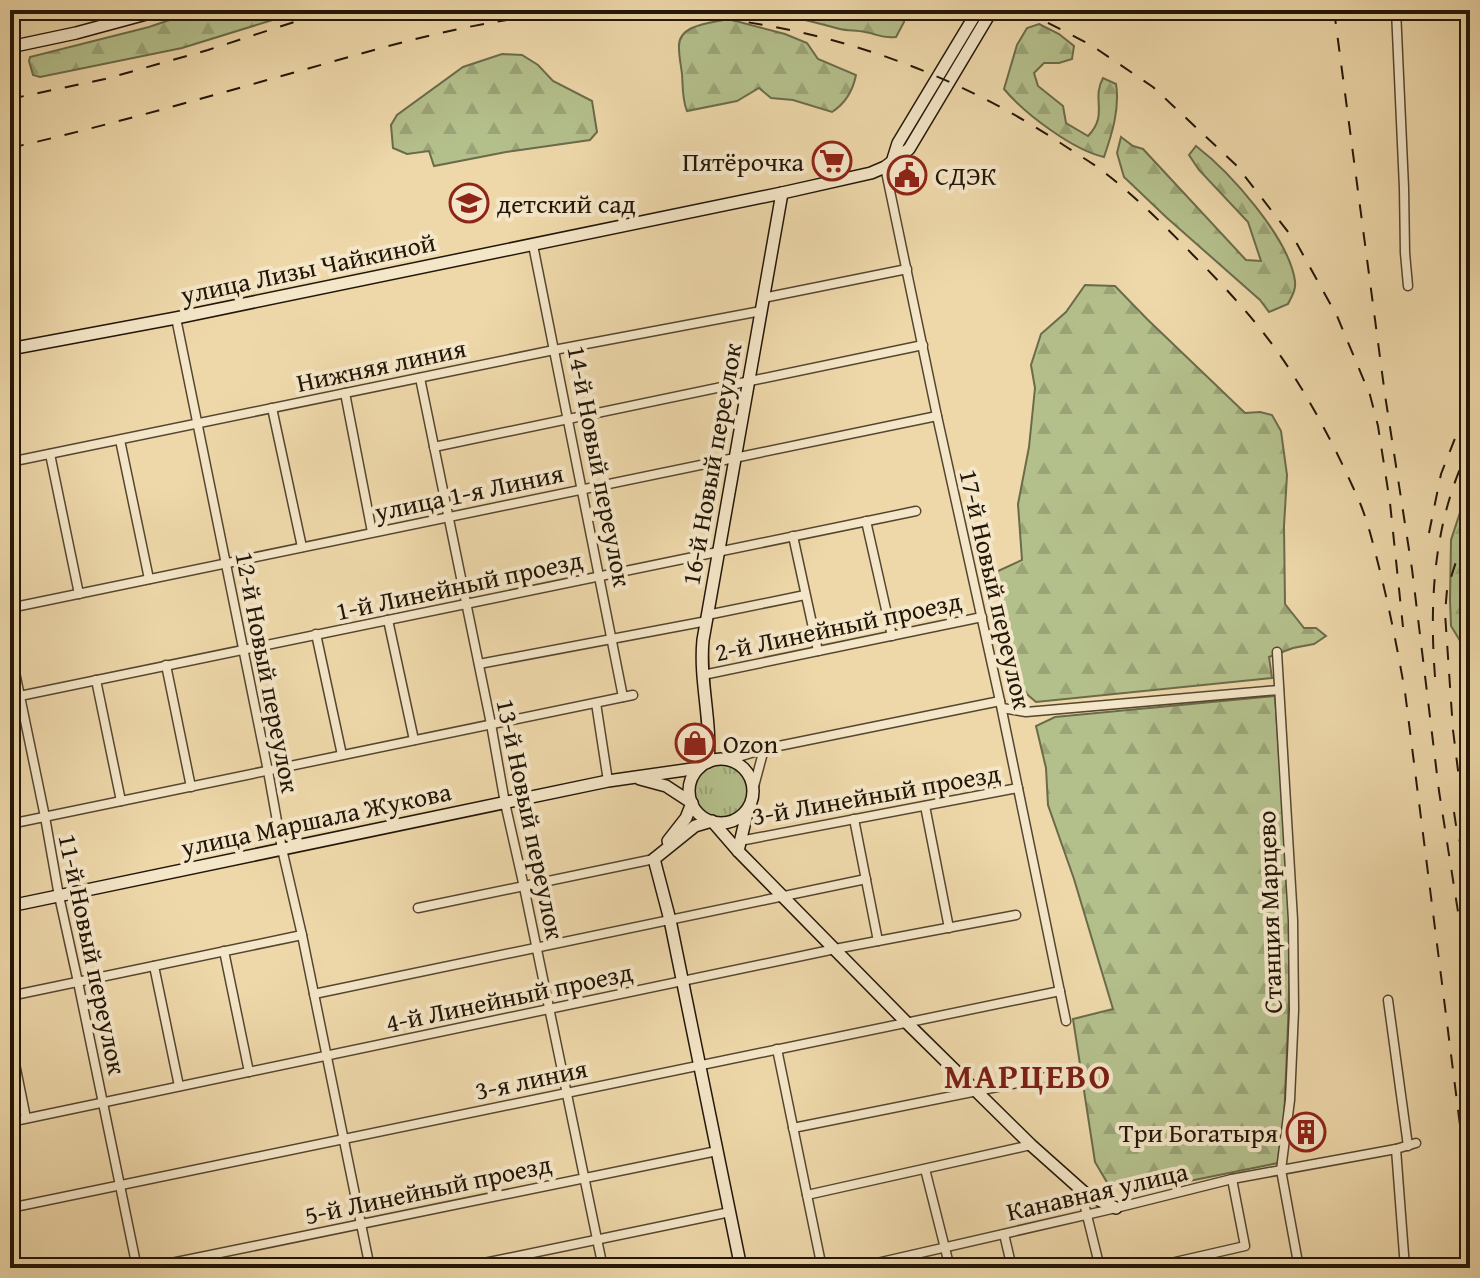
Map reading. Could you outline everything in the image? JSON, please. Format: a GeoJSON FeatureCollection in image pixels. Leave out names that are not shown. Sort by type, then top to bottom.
{"type":"FeatureCollection","features":[{"type":"Feature","properties":{"kind":"main road"},"geometry":{"type":"LineString","coordinates":[[10,47],[161,10]]}},
{"type":"Feature","properties":{"kind":"main road"},"geometry":{"type":"LineString","coordinates":[[889,164],[898,143],[978,10]]}},
{"type":"Feature","properties":{"kind":"main road","name":"улица Лизы Чайкиной"},"geometry":{"type":"LineString","coordinates":[[10,349],[176,318],[861,176],[889,164],[909,149],[992,10]]}},
{"type":"Feature","properties":{"kind":"main road","name":"16-й Новый переулок"},"geometry":{"type":"LineString","coordinates":[[704,765],[710,743],[701,659],[717,552],[782,193]]}},
{"type":"Feature","properties":{"kind":"main road"},"geometry":{"type":"LineString","coordinates":[[710,743],[728,760],[745,769],[750,777],[753,790],[738,851]]}},
{"type":"Feature","properties":{"kind":"main road"},"geometry":{"type":"LineString","coordinates":[[728,760],[717,759],[704,765],[690,784],[692,803],[702,816],[722,822],[742,815],[748,806]]}},
{"type":"Feature","properties":{"kind":"main road","name":"улица Маршала Жукова"},"geometry":{"type":"LineString","coordinates":[[10,906],[608,781],[704,765]]}},
{"type":"Feature","properties":{"kind":"main road","name":"улица Маршала Жукова"},"geometry":{"type":"LineString","coordinates":[[632,777],[666,786],[692,803]]}},
{"type":"Feature","properties":{"kind":"main road"},"geometry":{"type":"LineString","coordinates":[[654,859],[686,818],[692,803]]}},
{"type":"Feature","properties":{"kind":"main road"},"geometry":{"type":"LineString","coordinates":[[712,821],[907,1023],[1031,1145],[1081,1190],[1116,1208]]}},
{"type":"Feature","properties":{"kind":"main road"},"geometry":{"type":"LineString","coordinates":[[654,859],[695,826],[712,821]]}},
{"type":"Feature","properties":{"kind":"main road"},"geometry":{"type":"LineString","coordinates":[[654,859],[683,981],[741,1268]]}},
{"type":"Feature","properties":{"kind":"street"},"geometry":{"type":"LineString","coordinates":[[1396,10],[1408,286]]}},
{"type":"Feature","properties":{"kind":"street","name":"17-й Новый переулок"},"geometry":{"type":"LineString","coordinates":[[889,164],[937,416],[1066,1021]]}},
{"type":"Feature","properties":{"kind":"street","name":"14-й Новый переулок"},"geometry":{"type":"LineString","coordinates":[[533,245],[612,639],[628,696],[596,703]]}},
{"type":"Feature","properties":{"kind":"street"},"geometry":{"type":"LineString","coordinates":[[763,298],[907,269]]}},
{"type":"Feature","properties":{"kind":"street","name":"Нижняя линия"},"geometry":{"type":"LineString","coordinates":[[10,462],[554,350],[761,311]]}},
{"type":"Feature","properties":{"kind":"street","name":"12-й Новый переулок"},"geometry":{"type":"LineString","coordinates":[[176,318],[370,1268]]}},
{"type":"Feature","properties":{"kind":"street"},"geometry":{"type":"LineString","coordinates":[[434,447],[923,345]]}},
{"type":"Feature","properties":{"kind":"street","name":"13-й Новый переулок"},"geometry":{"type":"LineString","coordinates":[[420,378],[603,1268]]}},
{"type":"Feature","properties":{"kind":"street"},"geometry":{"type":"LineString","coordinates":[[345,393],[372,532]]}},
{"type":"Feature","properties":{"kind":"street"},"geometry":{"type":"LineString","coordinates":[[272,408],[302,547]]}},
{"type":"Feature","properties":{"kind":"street","name":"улица 1-я Линия"},"geometry":{"type":"LineString","coordinates":[[10,608],[937,416]]}},
{"type":"Feature","properties":{"kind":"street"},"geometry":{"type":"LineString","coordinates":[[120,440],[149,579]]}},
{"type":"Feature","properties":{"kind":"street"},"geometry":{"type":"LineString","coordinates":[[50,454],[79,594]]}},
{"type":"Feature","properties":{"kind":"street","name":"1-й Линейный проезд"},"geometry":{"type":"LineString","coordinates":[[15,697],[916,511]]}},
{"type":"Feature","properties":{"kind":"street"},"geometry":{"type":"LineString","coordinates":[[866,521],[892,636]]}},
{"type":"Feature","properties":{"kind":"street"},"geometry":{"type":"LineString","coordinates":[[793,536],[818,651]]}},
{"type":"Feature","properties":{"kind":"street"},"geometry":{"type":"LineString","coordinates":[[479,664],[612,639],[805,595]]}},
{"type":"Feature","properties":{"kind":"street","name":"2-й Линейный проезд"},"geometry":{"type":"LineString","coordinates":[[703,675],[982,617]]}},
{"type":"Feature","properties":{"kind":"street"},"geometry":{"type":"LineString","coordinates":[[388,620],[414,740]]}},
{"type":"Feature","properties":{"kind":"street"},"geometry":{"type":"LineString","coordinates":[[316,634],[342,755]]}},
{"type":"Feature","properties":{"kind":"street","name":"11-й Новый переулок"},"geometry":{"type":"LineString","coordinates":[[10,648],[15,697],[45,817],[137,1268]]}},
{"type":"Feature","properties":{"kind":"street","name":"Станция Марцево"},"geometry":{"type":"LineString","coordinates":[[1277,652],[1293,920],[1294,1010],[1290,1100],[1281,1170],[1299,1268]]}},
{"type":"Feature","properties":{"kind":"street"},"geometry":{"type":"LineString","coordinates":[[166,665],[191,787]]}},
{"type":"Feature","properties":{"kind":"street"},"geometry":{"type":"LineString","coordinates":[[96,680],[121,801]]}},
{"type":"Feature","properties":{"kind":"street"},"geometry":{"type":"LineString","coordinates":[[728,760],[764,749],[1001,705],[1026,712],[1279,690]]}},
{"type":"Feature","properties":{"kind":"street"},"geometry":{"type":"LineString","coordinates":[[10,824],[596,703],[608,781]]}},
{"type":"Feature","properties":{"kind":"street"},"geometry":{"type":"LineString","coordinates":[[753,790],[764,749]]}},
{"type":"Feature","properties":{"kind":"street","name":"3-й Линейный проезд"},"geometry":{"type":"LineString","coordinates":[[742,836],[745,840],[1018,788]]}},
{"type":"Feature","properties":{"kind":"street"},"geometry":{"type":"LineString","coordinates":[[925,806],[949,928]]}},
{"type":"Feature","properties":{"kind":"street"},"geometry":{"type":"LineString","coordinates":[[854,819],[878,941]]}},
{"type":"Feature","properties":{"kind":"street"},"geometry":{"type":"LineString","coordinates":[[418,908],[654,859]]}},
{"type":"Feature","properties":{"kind":"street"},"geometry":{"type":"LineString","coordinates":[[314,994],[866,879]]}},
{"type":"Feature","properties":{"kind":"street","name":"4-й Линейный проезд"},"geometry":{"type":"LineString","coordinates":[[10,1122],[835,949],[1016,915]]}},
{"type":"Feature","properties":{"kind":"street"},"geometry":{"type":"LineString","coordinates":[[10,996],[302,935]]}},
{"type":"Feature","properties":{"kind":"street"},"geometry":{"type":"LineString","coordinates":[[224,951],[249,1072]]}},
{"type":"Feature","properties":{"kind":"street"},"geometry":{"type":"LineString","coordinates":[[154,966],[179,1086]]}},
{"type":"Feature","properties":{"kind":"street","name":"3-я линия"},"geometry":{"type":"LineString","coordinates":[[10,1208],[1060,991]]}},
{"type":"Feature","properties":{"kind":"street","name":"Канавная улица"},"geometry":{"type":"LineString","coordinates":[[855,1268],[1232,1179],[1412,1144],[1388,1000]]}},
{"type":"Feature","properties":{"kind":"street"},"geometry":{"type":"LineString","coordinates":[[10,1039],[26,1118]]}},
{"type":"Feature","properties":{"kind":"street"},"geometry":{"type":"LineString","coordinates":[[777,1049],[822,1268]]}},
{"type":"Feature","properties":{"kind":"street"},"geometry":{"type":"LineString","coordinates":[[793,1128],[1057,1075]]}},
{"type":"Feature","properties":{"kind":"street"},"geometry":{"type":"LineString","coordinates":[[807,1195],[1031,1145]]}},
{"type":"Feature","properties":{"kind":"street"},"geometry":{"type":"LineString","coordinates":[[1396,1149],[1405,1268]]}},
{"type":"Feature","properties":{"kind":"street","name":"5-й Линейный проезд"},"geometry":{"type":"LineString","coordinates":[[147,1268],[717,1151]]}},
{"type":"Feature","properties":{"kind":"street"},"geometry":{"type":"LineString","coordinates":[[925,1169],[950,1268]]}},
{"type":"Feature","properties":{"kind":"street"},"geometry":{"type":"LineString","coordinates":[[1149,1268],[1245,1246],[1232,1179]]}},
{"type":"Feature","properties":{"kind":"street"},"geometry":{"type":"LineString","coordinates":[[1081,1190],[1100,1268]]}},
{"type":"Feature","properties":{"kind":"street"},"geometry":{"type":"LineString","coordinates":[[460,1268],[730,1212]]}},
{"type":"Feature","properties":{"kind":"street"},"geometry":{"type":"LineString","coordinates":[[1004,1234],[1012,1268]]}},
{"type":"Feature","properties":{"kind":"green space"},"geometry":{"type":"Polygon","coordinates":[[[199,10],[305,10],[182,48],[40,77],[33,75],[30,57],[149,27],[199,10]]]}},
{"type":"Feature","properties":{"kind":"green space"},"geometry":{"type":"Polygon","coordinates":[[[746,10],[906,10],[896,37],[883,37],[746,10]]]}},
{"type":"Feature","properties":{"kind":"green space"},"geometry":{"type":"Polygon","coordinates":[[[728,19],[807,43],[818,59],[856,75],[848,96],[832,112],[793,100],[771,98],[759,88],[737,101],[687,111],[680,40],[689,29],[728,19]]]}},
{"type":"Feature","properties":{"kind":"green space"},"geometry":{"type":"Polygon","coordinates":[[[1039,24],[1074,46],[1072,59],[1044,63],[1034,73],[1038,86],[1063,106],[1066,123],[1088,136],[1098,121],[1103,78],[1116,84],[1116,112],[1104,157],[1078,147],[1050,130],[1004,89],[1017,45],[1027,28],[1039,24]]]}},
{"type":"Feature","properties":{"kind":"green space"},"geometry":{"type":"Polygon","coordinates":[[[502,54],[522,55],[538,65],[553,81],[592,101],[597,132],[590,140],[434,166],[429,151],[407,154],[393,148],[391,125],[397,115],[463,67],[502,54]]]}},
{"type":"Feature","properties":{"kind":"green space"},"geometry":{"type":"Polygon","coordinates":[[[1121,137],[1143,149],[1246,260],[1261,261],[1248,222],[1199,170],[1189,155],[1196,146],[1225,172],[1256,207],[1282,245],[1295,281],[1288,304],[1269,312],[1260,300],[1124,177],[1117,153],[1121,137]]]}},
{"type":"Feature","properties":{"kind":"green space"},"geometry":{"type":"Polygon","coordinates":[[[1085,285],[1115,286],[1245,413],[1272,415],[1281,431],[1287,475],[1285,604],[1304,628],[1316,628],[1326,636],[1314,644],[1269,657],[1272,678],[1036,702],[1015,684],[1007,652],[1004,604],[995,597],[990,585],[998,571],[1022,560],[1018,504],[1029,447],[1035,388],[1031,365],[1041,334],[1066,312],[1085,285]]]}},
{"type":"Feature","properties":{"kind":"green space"},"geometry":{"type":"Polygon","coordinates":[[[1470,482],[1470,657],[1451,626],[1450,600],[1451,540],[1470,482]]]}},
{"type":"Feature","properties":{"kind":"green space"},"geometry":{"type":"Polygon","coordinates":[[[1275,696],[1290,948],[1283,1162],[1140,1191],[1108,1184],[1095,1162],[1073,1019],[1113,1009],[1048,805],[1046,768],[1036,726],[1055,717],[1275,696]]]}},
{"type":"Feature","properties":{"kind":"green space"},"geometry":{"type":"Polygon","coordinates":[[[721,764],[740,772],[748,791],[740,810],[721,818],[702,810],[694,791],[702,772],[721,764]]]}},
{"type":"Feature","properties":{"kind":"railway"},"geometry":{"type":"LineString","coordinates":[[10,19],[43,10]]}},
{"type":"Feature","properties":{"kind":"railway"},"geometry":{"type":"LineString","coordinates":[[10,99],[105,79],[331,10]]}},
{"type":"Feature","properties":{"kind":"railway"},"geometry":{"type":"LineString","coordinates":[[1023,10],[1091,45],[1153,87],[1236,165],[1296,242],[1337,316],[1370,395],[1390,503],[1403,627]]}},
{"type":"Feature","properties":{"kind":"railway"},"geometry":{"type":"LineString","coordinates":[[1334,10],[1385,395],[1412,569],[1439,791],[1470,988]]}},
{"type":"Feature","properties":{"kind":"railway"},"geometry":{"type":"LineString","coordinates":[[10,148],[454,30],[543,15],[620,12],[720,18],[772,26],[875,53],[973,93],[1020,118],[1099,168],[1173,234],[1268,339],[1319,418],[1363,511],[1384,586],[1405,692],[1470,1204]]}},
{"type":"Feature","properties":{"kind":"railway"},"geometry":{"type":"LineString","coordinates":[[1429,533],[1441,474],[1470,400]]}},
{"type":"Feature","properties":{"kind":"railway"},"geometry":{"type":"LineString","coordinates":[[1435,677],[1433,618],[1437,559],[1448,502],[1470,447]]}},
{"type":"Feature","properties":{"kind":"railway"},"geometry":{"type":"LineString","coordinates":[[1465,827],[1453,730],[1445,613],[1447,590],[1461,546],[1470,529]]}},
{"type":"Feature","properties":{"kind":"railway"},"geometry":{"type":"LineString","coordinates":[[1454,812],[1470,874]]}},
{"type":"Feature","properties":{"kind":"place","name":"Пятёрочка"},"geometry":{"type":"Point","coordinates":[832,161]}},
{"type":"Feature","properties":{"kind":"place","name":"СДЭК"},"geometry":{"type":"Point","coordinates":[907,175]}},
{"type":"Feature","properties":{"kind":"place","name":"детский сад"},"geometry":{"type":"Point","coordinates":[469,203]}},
{"type":"Feature","properties":{"kind":"place","name":"Ozon"},"geometry":{"type":"Point","coordinates":[695,743]}},
{"type":"Feature","properties":{"kind":"place","name":"Три Богатыря"},"geometry":{"type":"Point","coordinates":[1306,1132]}},
{"type":"Feature","properties":{"kind":"district","name":"МАРЦЕВО"},"geometry":{"type":"Point","coordinates":[1028,1075]}}]}
